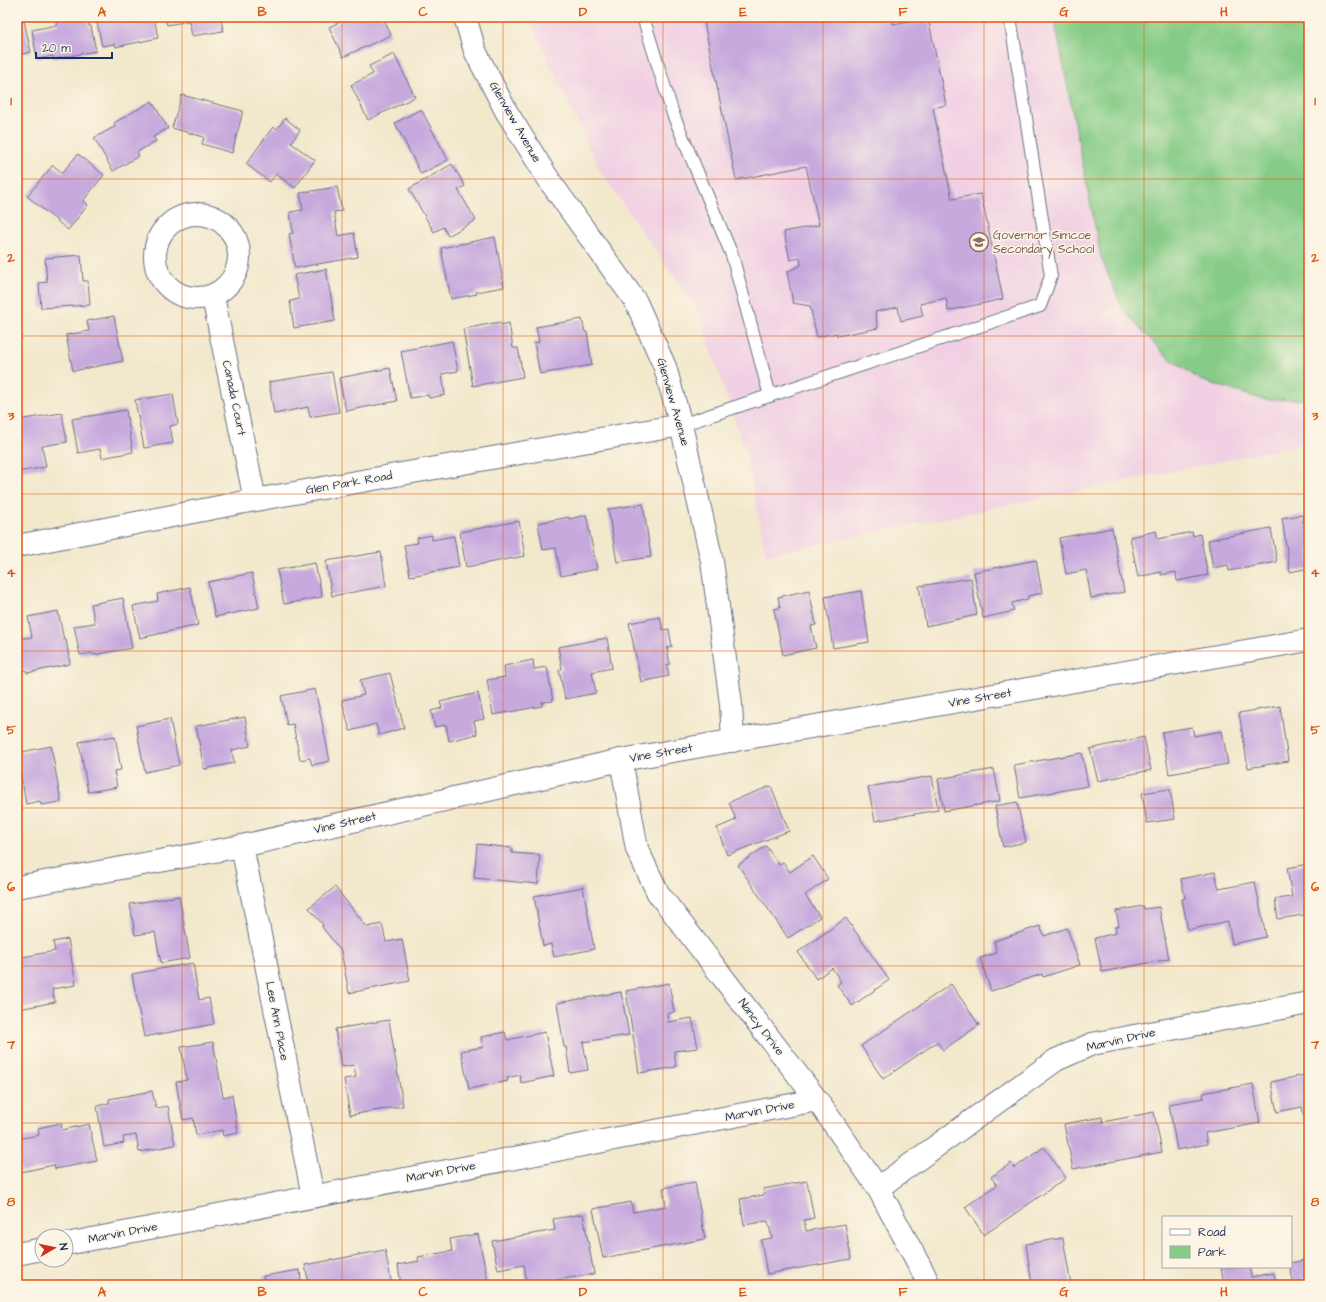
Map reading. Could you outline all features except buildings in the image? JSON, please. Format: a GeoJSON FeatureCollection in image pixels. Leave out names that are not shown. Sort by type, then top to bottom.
{"type":"FeatureCollection","features":[{"type":"Feature","properties":{"kind":"street","name":"Glenview Avenue"},"geometry":{"type":"LineString","coordinates":[[466,17],[475,51],[506,110],[551,183],[636,302],[665,367],[681,425],[712,561],[731,704],[733,740]]}},
{"type":"Feature","properties":{"kind":"street","name":"Canada Court"},"geometry":{"type":"LineString","coordinates":[[213,297],[256,500]]}},
{"type":"Feature","properties":{"kind":"street","name":"Glen Park Road"},"geometry":{"type":"LineString","coordinates":[[17,546],[256,500],[681,425]]}},
{"type":"Feature","properties":{"kind":"street","name":"Vine Street"},"geometry":{"type":"LineString","coordinates":[[17,887],[242,846],[621,760],[1309,640]]}},
{"type":"Feature","properties":{"kind":"street","name":"Nancy Drive"},"geometry":{"type":"LineString","coordinates":[[621,760],[637,849],[658,892],[817,1100],[878,1188],[929,1285]]}},
{"type":"Feature","properties":{"kind":"street","name":"Lee Ann Place"},"geometry":{"type":"LineString","coordinates":[[242,846],[313,1196]]}},
{"type":"Feature","properties":{"kind":"street","name":"Marvin Drive"},"geometry":{"type":"LineString","coordinates":[[878,1188],[1056,1060],[1092,1044],[1309,1003]]}},
{"type":"Feature","properties":{"kind":"street","name":"Marvin Drive"},"geometry":{"type":"LineString","coordinates":[[74,1242],[817,1100]]}},
{"type":"Feature","properties":{"kind":"street"},"geometry":{"type":"LineString","coordinates":[[17,1254],[34,1251]]}},
{"type":"Feature","properties":{"kind":"lane"},"geometry":{"type":"LineString","coordinates":[[643,17],[673,114],[732,255],[770,396]]}},
{"type":"Feature","properties":{"kind":"lane"},"geometry":{"type":"LineString","coordinates":[[681,425],[1040,306],[1051,276],[1010,17]]}},
{"type":"Feature","properties":{"kind":"shaded area","name":"Governor Simcoe Secondary School"},"geometry":{"type":"Polygon","coordinates":[[[528,17],[1309,17],[1309,443],[766,555],[746,454],[699,313],[600,171],[528,17]]]}},
{"type":"Feature","properties":{"kind":"green space"},"geometry":{"type":"Polygon","coordinates":[[[1054,17],[1309,17],[1309,399],[1265,400],[1200,380],[1164,354],[1123,310],[1101,257],[1054,17]]]}},
{"type":"Feature","properties":{"kind":"place","name":"Governor Simcoe Secondary School"},"geometry":{"type":"Point","coordinates":[979,242]}}]}
